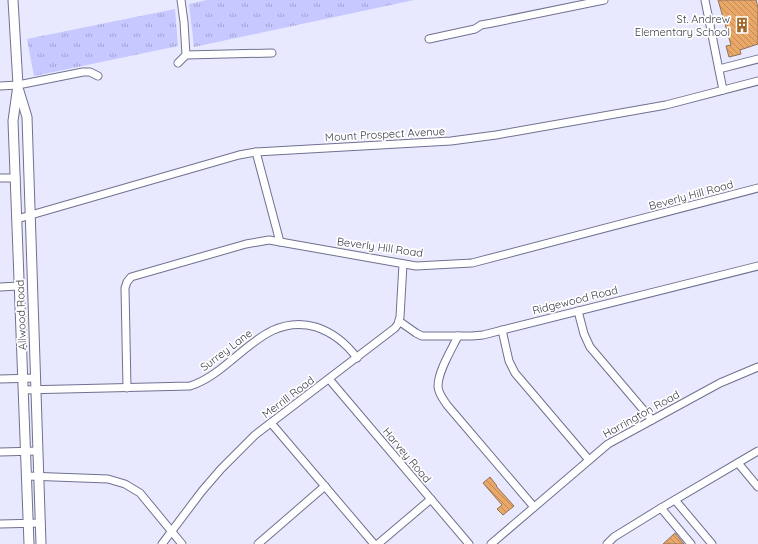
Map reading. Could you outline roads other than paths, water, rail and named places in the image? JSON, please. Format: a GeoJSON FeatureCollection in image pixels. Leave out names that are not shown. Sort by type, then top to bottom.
{"type":"FeatureCollection","features":[{"type":"Feature","properties":{"kind":"main road","name":"Allwood Road"},"geometry":{"type":"LineString","coordinates":[[13,0],[18,86],[13,121],[29,544]]}},
{"type":"Feature","properties":{"kind":"main road","name":"Allwood Road"},"geometry":{"type":"LineString","coordinates":[[18,86],[27,117],[41,544]]}},
{"type":"Feature","properties":{"kind":"street"},"geometry":{"type":"LineString","coordinates":[[181,0],[186,55]]}},
{"type":"Feature","properties":{"kind":"street"},"geometry":{"type":"LineString","coordinates":[[429,39],[475,29],[481,25],[604,0]]}},
{"type":"Feature","properties":{"kind":"street"},"geometry":{"type":"LineString","coordinates":[[705,0],[723,90]]}},
{"type":"Feature","properties":{"kind":"street"},"geometry":{"type":"LineString","coordinates":[[178,63],[186,55],[272,53]]}},
{"type":"Feature","properties":{"kind":"street"},"geometry":{"type":"LineString","coordinates":[[719,69],[758,59]]}},
{"type":"Feature","properties":{"kind":"street"},"geometry":{"type":"LineString","coordinates":[[0,86],[18,86],[84,72],[90,72],[98,76]]}},
{"type":"Feature","properties":{"kind":"street","name":"Mount Prospect Avenue"},"geometry":{"type":"LineString","coordinates":[[17,219],[239,155],[256,152],[451,141],[496,135],[653,108],[758,81]]}},
{"type":"Feature","properties":{"kind":"street"},"geometry":{"type":"LineString","coordinates":[[256,152],[280,242]]}},
{"type":"Feature","properties":{"kind":"street"},"geometry":{"type":"LineString","coordinates":[[0,178],[16,178]]}},
{"type":"Feature","properties":{"kind":"street","name":"Beverly Hill Road"},"geometry":{"type":"LineString","coordinates":[[127,388],[125,288],[131,277],[246,244],[263,241],[280,242],[416,266],[472,263],[758,188]]}},
{"type":"Feature","properties":{"kind":"street"},"geometry":{"type":"LineString","coordinates":[[399,321],[402,305],[403,264]]}},
{"type":"Feature","properties":{"kind":"street","name":"Ridgewood Road"},"geometry":{"type":"LineString","coordinates":[[399,321],[422,336],[483,335],[758,266]]}},
{"type":"Feature","properties":{"kind":"street"},"geometry":{"type":"LineString","coordinates":[[0,287],[20,286]]}},
{"type":"Feature","properties":{"kind":"street"},"geometry":{"type":"LineString","coordinates":[[578,311],[584,334],[590,347],[652,420]]}},
{"type":"Feature","properties":{"kind":"street","name":"Merrill Road"},"geometry":{"type":"LineString","coordinates":[[162,544],[202,491],[221,469],[255,435],[390,332],[399,321]]}},
{"type":"Feature","properties":{"kind":"street","name":"Surrey Lane"},"geometry":{"type":"LineString","coordinates":[[23,390],[36,391],[181,387],[197,384],[213,374],[257,340],[283,326],[312,326],[327,331],[349,347],[357,358]]}},
{"type":"Feature","properties":{"kind":"street"},"geometry":{"type":"LineString","coordinates":[[502,330],[509,361],[515,373],[589,460]]}},
{"type":"Feature","properties":{"kind":"street"},"geometry":{"type":"LineString","coordinates":[[458,336],[439,378],[438,386],[440,394],[447,405],[534,507]]}},
{"type":"Feature","properties":{"kind":"street","name":"Harrington Road"},"geometry":{"type":"LineString","coordinates":[[491,544],[614,440],[720,383],[758,367]]}},
{"type":"Feature","properties":{"kind":"street"},"geometry":{"type":"LineString","coordinates":[[0,379],[36,378]]}},
{"type":"Feature","properties":{"kind":"street","name":"Harvey Road"},"geometry":{"type":"LineString","coordinates":[[329,379],[469,544]]}},
{"type":"Feature","properties":{"kind":"street"},"geometry":{"type":"LineString","coordinates":[[271,423],[374,544]]}},
{"type":"Feature","properties":{"kind":"street"},"geometry":{"type":"LineString","coordinates":[[0,452],[38,451]]}},
{"type":"Feature","properties":{"kind":"street"},"geometry":{"type":"LineString","coordinates":[[607,544],[614,537],[661,508],[758,451]]}},
{"type":"Feature","properties":{"kind":"street"},"geometry":{"type":"LineString","coordinates":[[738,463],[758,487]]}},
{"type":"Feature","properties":{"kind":"street"},"geometry":{"type":"LineString","coordinates":[[27,476],[108,479],[125,484],[140,493],[182,544]]}},
{"type":"Feature","properties":{"kind":"street"},"geometry":{"type":"LineString","coordinates":[[258,544],[325,486]]}},
{"type":"Feature","properties":{"kind":"street"},"geometry":{"type":"LineString","coordinates":[[378,544],[431,499]]}},
{"type":"Feature","properties":{"kind":"street"},"geometry":{"type":"LineString","coordinates":[[675,500],[712,544]]}},
{"type":"Feature","properties":{"kind":"street"},"geometry":{"type":"LineString","coordinates":[[661,508],[691,544]]}},
{"type":"Feature","properties":{"kind":"street"},"geometry":{"type":"LineString","coordinates":[[0,524],[40,523]]}},
{"type":"Feature","properties":{"kind":"place","name":"St. Andrew Elementary School"},"geometry":{"type":"Point","coordinates":[742,25]}}]}
